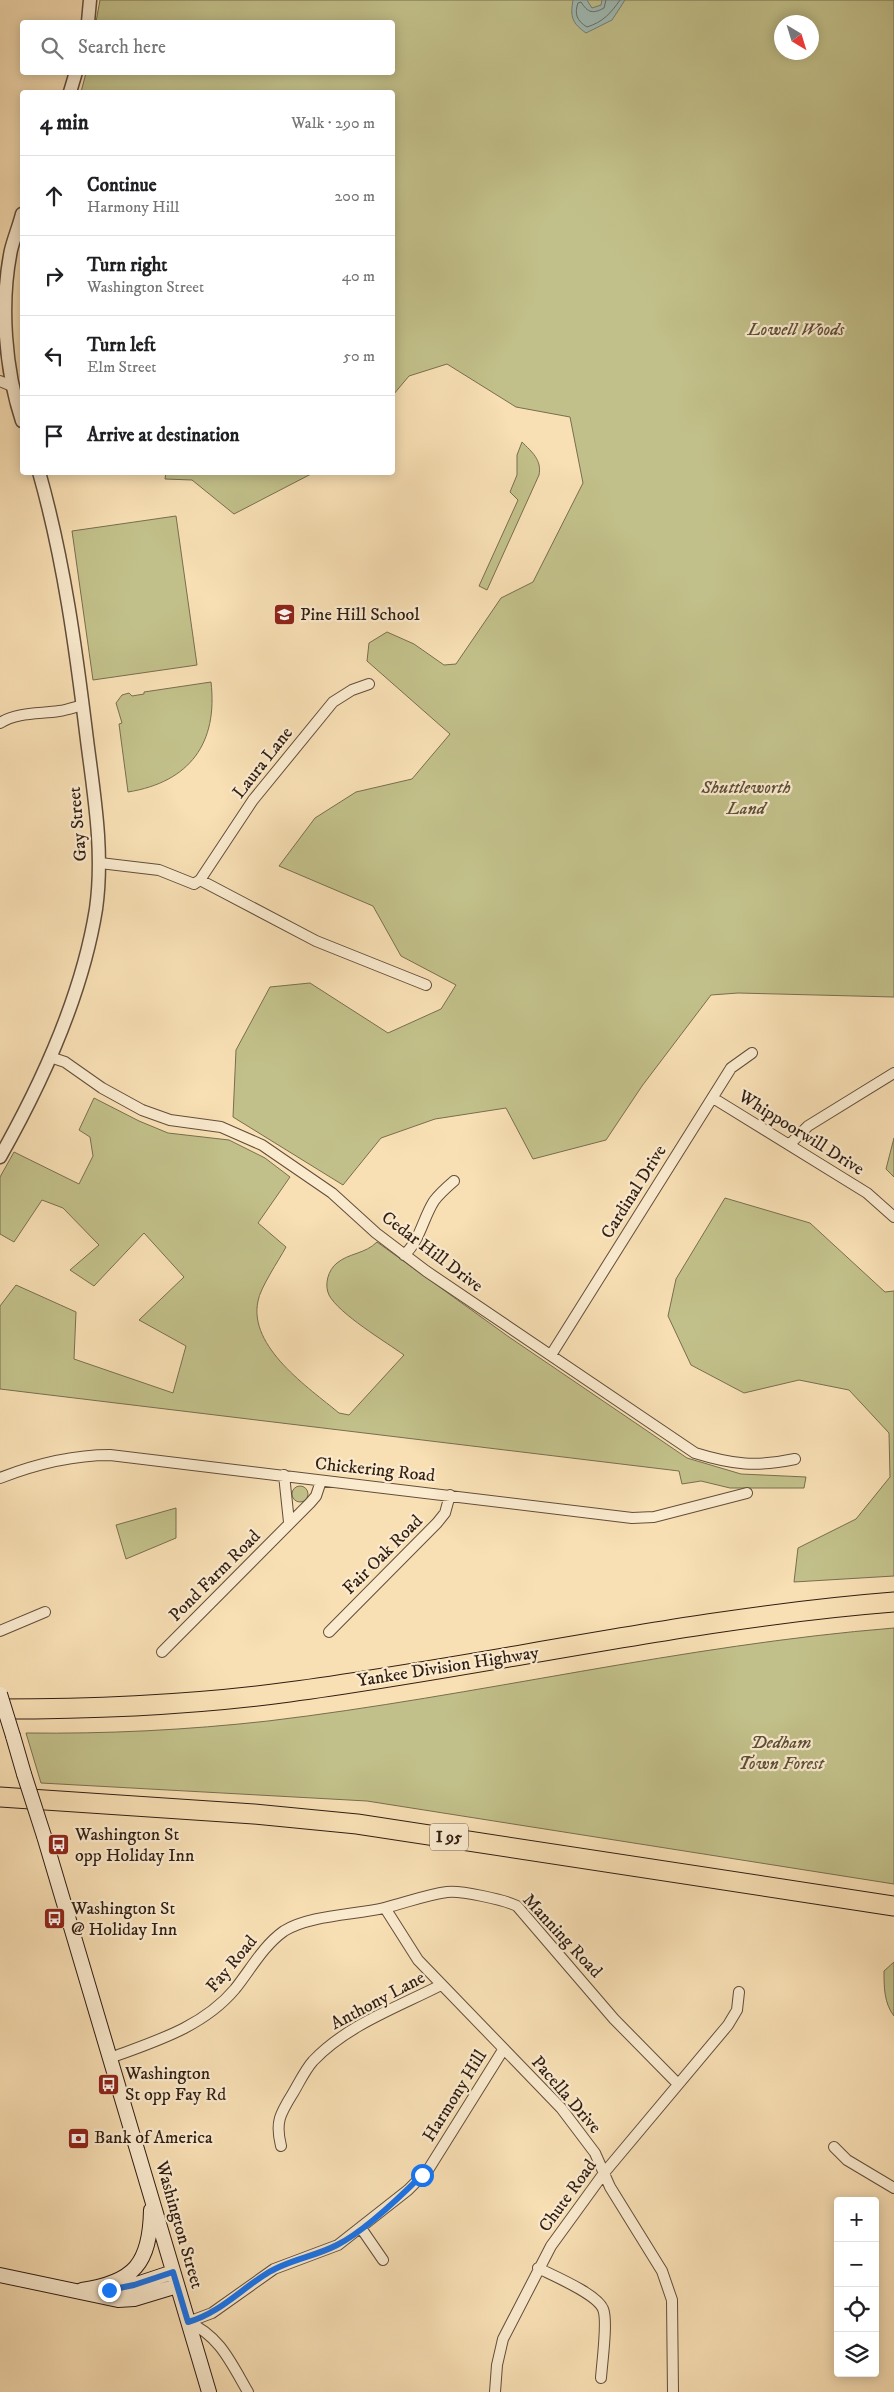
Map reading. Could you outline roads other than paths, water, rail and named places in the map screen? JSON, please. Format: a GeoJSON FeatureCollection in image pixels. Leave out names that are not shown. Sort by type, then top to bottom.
{"type":"FeatureCollection","features":[{"type":"Feature","properties":{"kind":"highway","name":"Yankee Division Highway"},"geometry":{"type":"LineString","coordinates":[[0,1709],[144,1706],[264,1695],[718,1623],[829,1608],[894,1602]]}},
{"type":"Feature","properties":{"kind":"highway","name":"I 95"},"geometry":{"type":"LineString","coordinates":[[0,1797],[254,1814],[348,1823],[894,1906]]}},
{"type":"Feature","properties":{"kind":"highway"},"geometry":{"type":"LineString","coordinates":[[0,1811],[51,1800]]}},
{"type":"Feature","properties":{"kind":"main road","name":"Washington Street"},"geometry":{"type":"LineString","coordinates":[[0,1694],[152,2194],[209,2392]]}},
{"type":"Feature","properties":{"kind":"main road"},"geometry":{"type":"LineString","coordinates":[[76,2290],[116,2282],[131,2273],[149,2241],[152,2194]]}},
{"type":"Feature","properties":{"kind":"main road"},"geometry":{"type":"LineString","coordinates":[[76,2290],[118,2289],[173,2272]]}},
{"type":"Feature","properties":{"kind":"main road"},"geometry":{"type":"LineString","coordinates":[[0,2276],[118,2300],[134,2299],[177,2286]]}},
{"type":"Feature","properties":{"kind":"street"},"geometry":{"type":"LineString","coordinates":[[88,20],[90,0]]}},
{"type":"Feature","properties":{"kind":"street"},"geometry":{"type":"LineString","coordinates":[[71,90],[75,75]]}},
{"type":"Feature","properties":{"kind":"street"},"geometry":{"type":"LineString","coordinates":[[20,221],[11,250],[3,314],[14,387],[20,412]]}},
{"type":"Feature","properties":{"kind":"street"},"geometry":{"type":"LineString","coordinates":[[0,263],[11,250]]}},
{"type":"Feature","properties":{"kind":"street"},"geometry":{"type":"LineString","coordinates":[[0,381],[14,387]]}},
{"type":"Feature","properties":{"kind":"street","name":"Gay Street"},"geometry":{"type":"LineString","coordinates":[[0,1158],[22,1117],[50,1057],[75,993],[89,944],[96,907],[100,863],[83,705],[59,554],[40,475]]}},
{"type":"Feature","properties":{"kind":"street","name":"Laura Lane"},"geometry":{"type":"LineString","coordinates":[[200,880],[253,800],[333,702],[352,690],[369,684]]}},
{"type":"Feature","properties":{"kind":"street"},"geometry":{"type":"LineString","coordinates":[[0,723],[28,714],[59,711],[83,705]]}},
{"type":"Feature","properties":{"kind":"street"},"geometry":{"type":"LineString","coordinates":[[100,863],[159,870],[194,884],[200,880],[316,941],[426,985]]}},
{"type":"Feature","properties":{"kind":"street","name":"Cardinal Drive"},"geometry":{"type":"LineString","coordinates":[[551,1355],[731,1068],[752,1053]]}},
{"type":"Feature","properties":{"kind":"street","name":"Cedar Hill Drive"},"geometry":{"type":"LineString","coordinates":[[50,1057],[64,1062],[102,1088],[142,1110],[170,1120],[221,1127],[262,1145],[332,1194],[404,1255],[695,1454],[745,1465],[765,1465],[795,1459]]}},
{"type":"Feature","properties":{"kind":"street"},"geometry":{"type":"LineString","coordinates":[[790,1144],[808,1126],[894,1073]]}},
{"type":"Feature","properties":{"kind":"street","name":"Whippoorwill Drive"},"geometry":{"type":"LineString","coordinates":[[713,1098],[868,1193],[894,1217]]}},
{"type":"Feature","properties":{"kind":"street"},"geometry":{"type":"LineString","coordinates":[[404,1255],[414,1243],[433,1202],[442,1190],[454,1181]]}},
{"type":"Feature","properties":{"kind":"street","name":"Chickering Road"},"geometry":{"type":"LineString","coordinates":[[0,1478],[53,1461],[92,1455],[110,1455],[632,1518],[654,1517],[747,1492]]}},
{"type":"Feature","properties":{"kind":"street"},"geometry":{"type":"LineString","coordinates":[[284,1476],[289,1522]]}},
{"type":"Feature","properties":{"kind":"street","name":"Pond Farm Road"},"geometry":{"type":"LineString","coordinates":[[162,1652],[316,1496],[321,1481]]}},
{"type":"Feature","properties":{"kind":"street","name":"Fair Oak Road"},"geometry":{"type":"LineString","coordinates":[[329,1632],[437,1523],[445,1513],[450,1495]]}},
{"type":"Feature","properties":{"kind":"street"},"geometry":{"type":"LineString","coordinates":[[0,1631],[45,1612]]}},
{"type":"Feature","properties":{"kind":"street","name":"Manning Road"},"geometry":{"type":"LineString","coordinates":[[384,1908],[449,1892],[508,1901],[517,1906],[614,2018],[678,2084]]}},
{"type":"Feature","properties":{"kind":"street","name":"Fay Road"},"geometry":{"type":"LineString","coordinates":[[110,2058],[171,2035],[199,2022],[235,1989],[253,1963],[273,1940],[286,1930],[309,1922],[384,1908]]}},
{"type":"Feature","properties":{"kind":"street","name":"Pacella Drive"},"geometry":{"type":"LineString","coordinates":[[384,1908],[418,1960],[561,2108],[595,2153],[604,2173],[665,2278],[672,2300],[673,2392]]}},
{"type":"Feature","properties":{"kind":"street","name":"Anthony Lane"},"geometry":{"type":"LineString","coordinates":[[281,2146],[277,2129],[280,2115],[312,2062],[326,2049],[356,2028],[441,1985]]}},
{"type":"Feature","properties":{"kind":"street","name":"Chute Road"},"geometry":{"type":"LineString","coordinates":[[495,2392],[497,2365],[503,2339],[551,2246],[604,2173],[728,2025],[736,2010],[739,1992]]}},
{"type":"Feature","properties":{"kind":"street","name":"Harmony Hill"},"geometry":{"type":"LineString","coordinates":[[188,2322],[212,2313],[274,2269],[338,2245],[401,2195],[428,2170],[503,2050]]}},
{"type":"Feature","properties":{"kind":"street"},"geometry":{"type":"LineString","coordinates":[[834,2147],[847,2160],[894,2188]]}},
{"type":"Feature","properties":{"kind":"street"},"geometry":{"type":"LineString","coordinates":[[361,2228],[383,2260]]}},
{"type":"Feature","properties":{"kind":"street"},"geometry":{"type":"LineString","coordinates":[[538,2268],[595,2298],[602,2307],[604,2319],[601,2378]]}},
{"type":"Feature","properties":{"kind":"street"},"geometry":{"type":"LineString","coordinates":[[188,2322],[206,2331],[216,2340],[248,2392]]}},
{"type":"Feature","properties":{"kind":"water"},"geometry":{"type":"Polygon","coordinates":[[[573,0],[587,0],[592,8],[601,5],[602,0],[625,0],[612,20],[586,33],[573,19],[573,0]]]}},
{"type":"Feature","properties":{"kind":"place","name":"Pine Hill School"},"geometry":{"type":"Point","coordinates":[284,615]}},
{"type":"Feature","properties":{"kind":"place","name":"Washington St opp Holiday Inn"},"geometry":{"type":"Point","coordinates":[59,1845]}},
{"type":"Feature","properties":{"kind":"place","name":"Washington St @ Holiday Inn"},"geometry":{"type":"Point","coordinates":[55,1919]}},
{"type":"Feature","properties":{"kind":"place","name":"Washington St opp Fay Rd"},"geometry":{"type":"Point","coordinates":[109,2084]}},
{"type":"Feature","properties":{"kind":"place","name":"Bank of America"},"geometry":{"type":"Point","coordinates":[78,2138]}},
{"type":"Feature","properties":{"kind":"park label","name":"Lowell Woods"},"geometry":{"type":"Point","coordinates":[796,330]}},
{"type":"Feature","properties":{"kind":"park label","name":"Shuttleworth Land"},"geometry":{"type":"Point","coordinates":[746,798]}},
{"type":"Feature","properties":{"kind":"park label","name":"Dedham Town Forest"},"geometry":{"type":"Point","coordinates":[781,1754]}}]}
